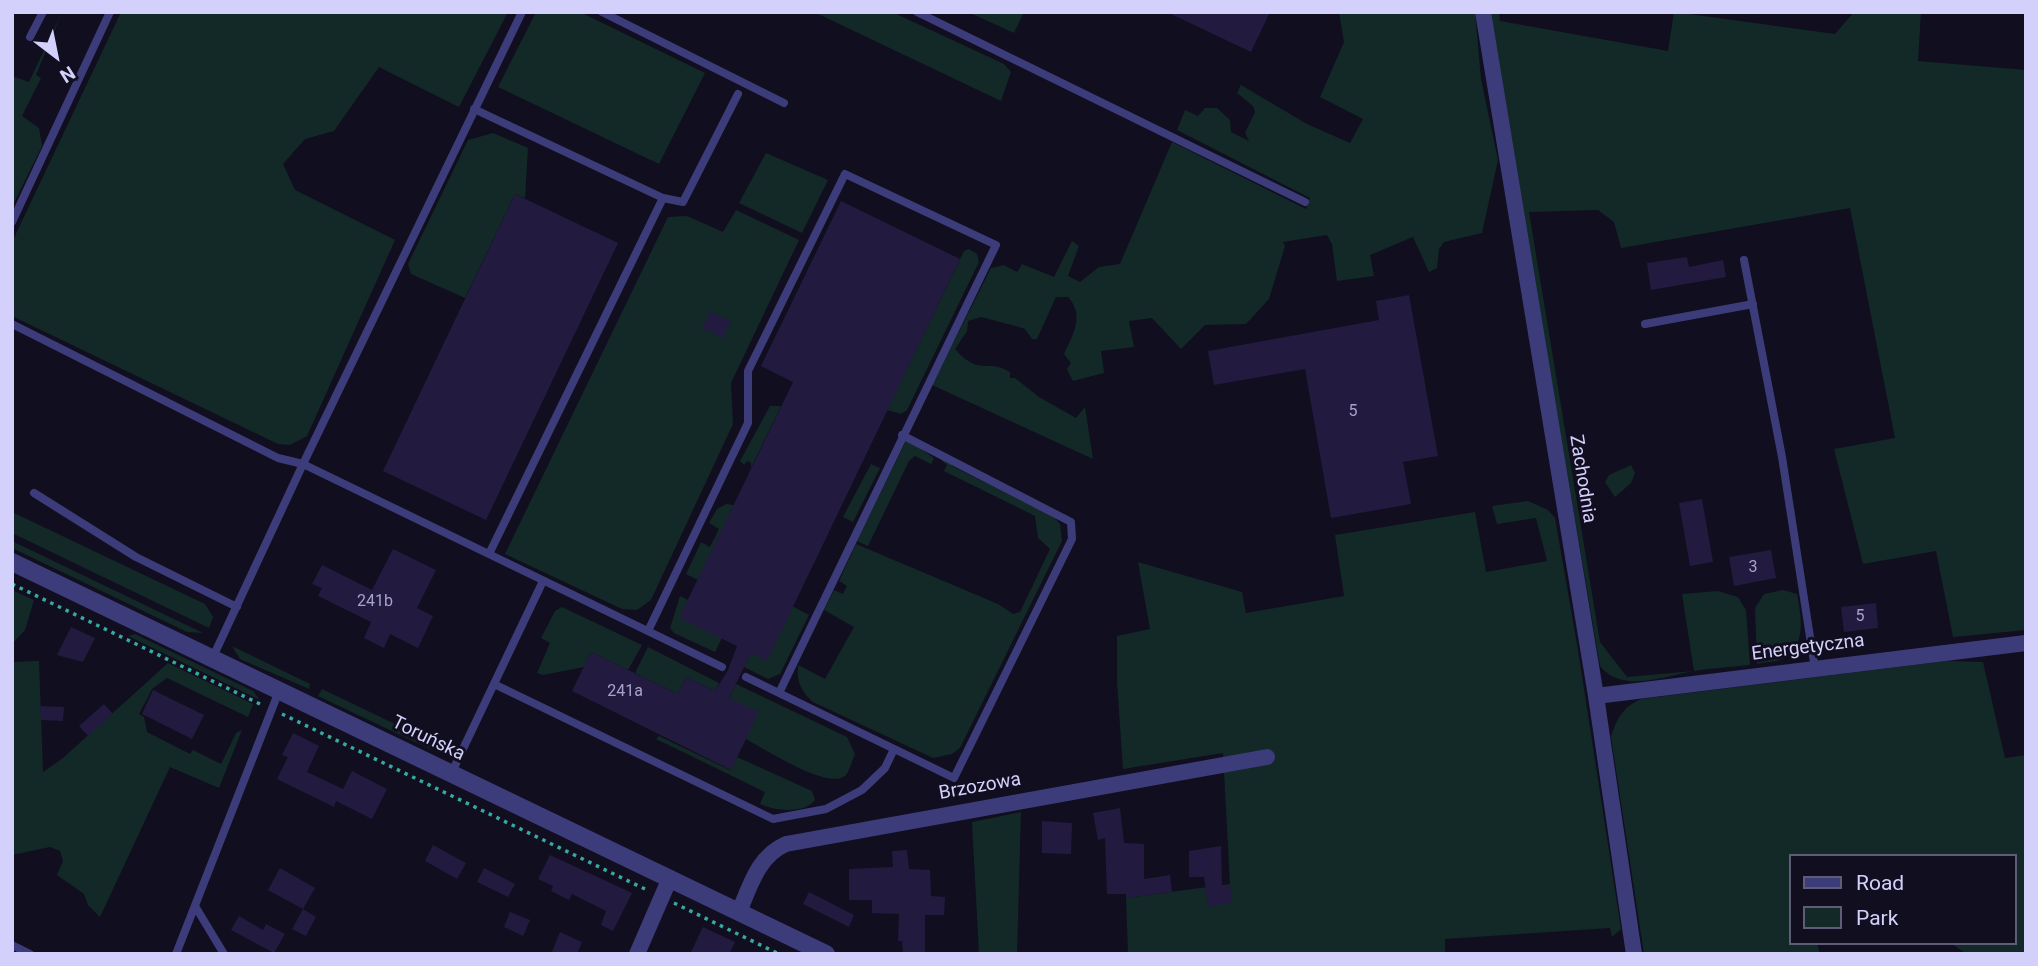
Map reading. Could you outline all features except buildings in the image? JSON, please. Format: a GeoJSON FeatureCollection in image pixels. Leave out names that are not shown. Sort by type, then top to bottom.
{"type":"FeatureCollection","features":[{"type":"Feature","properties":{"kind":"street","name":"Zachodnia"},"geometry":{"type":"LineString","coordinates":[[1483,12],[1596,696],[1634,954]]}},
{"type":"Feature","properties":{"kind":"street","name":"Toruńska"},"geometry":{"type":"LineString","coordinates":[[12,562],[826,954]]}},
{"type":"Feature","properties":{"kind":"street","name":"Energetyczna"},"geometry":{"type":"LineString","coordinates":[[1596,696],[2026,643]]}},
{"type":"Feature","properties":{"kind":"street","name":"Brzozowa"},"geometry":{"type":"LineString","coordinates":[[739,912],[761,863],[772,850],[786,844],[1267,757]]}},
{"type":"Feature","properties":{"kind":"street"},"geometry":{"type":"LineString","coordinates":[[637,954],[670,878]]}},
{"type":"Feature","properties":{"kind":"lane"},"geometry":{"type":"LineString","coordinates":[[30,37],[43,12]]}},
{"type":"Feature","properties":{"kind":"lane"},"geometry":{"type":"LineString","coordinates":[[12,222],[110,12]]}},
{"type":"Feature","properties":{"kind":"lane"},"geometry":{"type":"LineString","coordinates":[[212,659],[303,464],[522,12]]}},
{"type":"Feature","properties":{"kind":"lane"},"geometry":{"type":"LineString","coordinates":[[602,12],[784,103]]}},
{"type":"Feature","properties":{"kind":"lane"},"geometry":{"type":"LineString","coordinates":[[917,12],[1306,202]]}},
{"type":"Feature","properties":{"kind":"lane"},"geometry":{"type":"LineString","coordinates":[[474,110],[663,198],[684,202],[738,94]]}},
{"type":"Feature","properties":{"kind":"lane"},"geometry":{"type":"LineString","coordinates":[[648,631],[748,423],[748,371],[845,173],[996,244],[779,693]]}},
{"type":"Feature","properties":{"kind":"lane"},"geometry":{"type":"LineString","coordinates":[[489,554],[663,198]]}},
{"type":"Feature","properties":{"kind":"lane"},"geometry":{"type":"LineString","coordinates":[[1744,260],[1782,457],[1815,669]]}},
{"type":"Feature","properties":{"kind":"lane"},"geometry":{"type":"LineString","coordinates":[[1646,324],[1753,304]]}},
{"type":"Feature","properties":{"kind":"lane"},"geometry":{"type":"LineString","coordinates":[[12,324],[278,457],[303,464],[722,667]]}},
{"type":"Feature","properties":{"kind":"lane"},"geometry":{"type":"LineString","coordinates":[[746,677],[954,778],[1072,539],[1071,522],[902,435]]}},
{"type":"Feature","properties":{"kind":"lane"},"geometry":{"type":"LineString","coordinates":[[34,493],[135,557],[237,607]]}},
{"type":"Feature","properties":{"kind":"lane"},"geometry":{"type":"LineString","coordinates":[[451,774],[543,581]]}},
{"type":"Feature","properties":{"kind":"lane"},"geometry":{"type":"LineString","coordinates":[[494,684],[773,819],[826,809],[862,790],[885,768],[894,749]]}},
{"type":"Feature","properties":{"kind":"lane"},"geometry":{"type":"LineString","coordinates":[[176,954],[279,691]]}},
{"type":"Feature","properties":{"kind":"lane"},"geometry":{"type":"LineString","coordinates":[[195,906],[224,954]]}},
{"type":"Feature","properties":{"kind":"lane"},"geometry":{"type":"LineString","coordinates":[[12,945],[30,954]]}},
{"type":"Feature","properties":{"kind":"path"},"geometry":{"type":"LineString","coordinates":[[12,584],[262,705]]}},
{"type":"Feature","properties":{"kind":"path"},"geometry":{"type":"LineString","coordinates":[[283,715],[649,891]]}},
{"type":"Feature","properties":{"kind":"path"},"geometry":{"type":"LineString","coordinates":[[673,902],[779,954]]}},
{"type":"Feature","properties":{"kind":"green space"},"geometry":{"type":"Polygon","coordinates":[[[62,12],[36,75],[41,78],[22,116],[39,128],[42,146],[12,207],[12,76],[29,82],[62,12]]]}},
{"type":"Feature","properties":{"kind":"green space"},"geometry":{"type":"Polygon","coordinates":[[[121,12],[508,12],[459,107],[379,67],[334,131],[305,139],[283,164],[295,190],[395,240],[307,436],[290,445],[278,444],[12,316],[12,242],[121,12]]]}},
{"type":"Feature","properties":{"kind":"green space"},"geometry":{"type":"Polygon","coordinates":[[[536,12],[580,12],[705,73],[659,164],[498,87],[536,12]]]}},
{"type":"Feature","properties":{"kind":"green space"},"geometry":{"type":"Polygon","coordinates":[[[814,12],[892,12],[1004,64],[1011,72],[1001,101],[814,12]]]}},
{"type":"Feature","properties":{"kind":"green space"},"geometry":{"type":"Polygon","coordinates":[[[968,12],[1024,12],[1014,33],[968,12]]]}},
{"type":"Feature","properties":{"kind":"green space"},"geometry":{"type":"Polygon","coordinates":[[[1339,12],[1475,12],[1481,79],[1498,160],[1482,233],[1444,242],[1439,249],[1437,268],[1429,272],[1413,237],[1370,255],[1374,276],[1337,281],[1332,244],[1327,235],[1283,242],[1285,246],[1269,299],[1246,324],[1205,325],[1181,349],[1152,318],[1129,321],[1134,347],[1101,351],[1104,373],[1073,381],[1067,369],[1071,363],[1064,354],[1077,318],[1068,297],[1056,297],[1037,339],[1032,339],[1025,329],[981,317],[968,321],[967,331],[955,349],[963,357],[977,365],[996,366],[1010,372],[1010,378],[1015,378],[1039,397],[1076,418],[1085,407],[1093,459],[932,385],[991,268],[1004,265],[1017,272],[1022,264],[1054,277],[1072,241],[1079,246],[1068,276],[1080,282],[1099,267],[1120,264],[1172,142],[1306,209],[1310,198],[1177,130],[1185,110],[1198,116],[1205,108],[1217,108],[1230,120],[1231,132],[1249,141],[1245,133],[1255,112],[1253,106],[1237,93],[1241,85],[1307,124],[1350,143],[1363,119],[1320,97],[1344,42],[1339,12]]]}},
{"type":"Feature","properties":{"kind":"green space"},"geometry":{"type":"Polygon","coordinates":[[[1489,12],[1499,12],[1500,21],[1668,51],[1674,12],[1835,34],[1854,12],[1921,12],[1918,61],[2026,70],[2026,630],[1953,637],[1936,551],[1863,564],[1834,449],[1895,438],[1850,208],[1621,248],[1614,222],[1598,210],[1529,212],[1600,642],[1627,677],[1694,671],[1632,681],[1609,674],[1600,666],[1489,12]]]}},
{"type":"Feature","properties":{"kind":"green space"},"geometry":{"type":"Polygon","coordinates":[[[493,133],[528,148],[525,198],[515,194],[465,298],[411,274],[408,264],[468,140],[493,133]]]}},
{"type":"Feature","properties":{"kind":"green space"},"geometry":{"type":"Polygon","coordinates":[[[766,153],[828,180],[802,233],[739,203],[766,153]]]}},
{"type":"Feature","properties":{"kind":"green space"},"geometry":{"type":"Polygon","coordinates":[[[736,210],[799,240],[731,383],[733,424],[651,600],[637,610],[622,609],[505,554],[668,217],[687,216],[723,232],[736,210]]]}},
{"type":"Feature","properties":{"kind":"green space"},"geometry":{"type":"Polygon","coordinates":[[[969,249],[977,254],[979,262],[907,410],[901,414],[887,410],[964,251],[969,249]]]}},
{"type":"Feature","properties":{"kind":"green space"},"geometry":{"type":"Polygon","coordinates":[[[770,406],[781,406],[751,468],[751,463],[747,461],[744,465],[740,461],[770,406]]]}},
{"type":"Feature","properties":{"kind":"green space"},"geometry":{"type":"Polygon","coordinates":[[[907,439],[934,458],[931,464],[915,456],[909,461],[868,546],[857,541],[907,439]]]}},
{"type":"Feature","properties":{"kind":"green space"},"geometry":{"type":"Polygon","coordinates":[[[941,460],[954,462],[952,466],[1054,517],[1060,524],[1062,541],[960,748],[952,754],[933,758],[813,702],[800,686],[798,665],[825,679],[854,627],[824,610],[834,590],[843,594],[847,586],[839,581],[856,544],[998,604],[1013,614],[1020,612],[1050,549],[1038,538],[1035,516],[944,471],[947,465],[941,460]]]}},
{"type":"Feature","properties":{"kind":"green space"},"geometry":{"type":"Polygon","coordinates":[[[871,464],[880,468],[853,522],[843,517],[871,464]]]}},
{"type":"Feature","properties":{"kind":"green space"},"geometry":{"type":"Polygon","coordinates":[[[1631,465],[1635,473],[1631,483],[1615,497],[1605,482],[1609,475],[1631,465]]]}},
{"type":"Feature","properties":{"kind":"green space"},"geometry":{"type":"Polygon","coordinates":[[[1528,501],[1548,510],[1555,518],[1621,929],[1612,937],[1610,928],[1445,939],[1445,954],[1128,954],[1126,898],[1230,884],[1223,753],[1123,769],[1117,636],[1150,629],[1138,562],[1242,592],[1246,613],[1344,596],[1335,535],[1475,512],[1486,572],[1547,561],[1536,518],[1497,524],[1492,506],[1528,501]]]}},
{"type":"Feature","properties":{"kind":"green space"},"geometry":{"type":"Polygon","coordinates":[[[726,504],[734,505],[698,580],[686,574],[701,542],[710,547],[719,529],[709,523],[717,509],[726,504]]]}},
{"type":"Feature","properties":{"kind":"green space"},"geometry":{"type":"Polygon","coordinates":[[[12,512],[205,604],[213,617],[209,628],[12,533],[12,512]]]}},
{"type":"Feature","properties":{"kind":"green space"},"geometry":{"type":"Polygon","coordinates":[[[12,541],[203,633],[187,632],[12,548],[12,541]]]}},
{"type":"Feature","properties":{"kind":"green space"},"geometry":{"type":"Polygon","coordinates":[[[12,590],[34,600],[25,630],[12,644],[12,590]]]}},
{"type":"Feature","properties":{"kind":"green space"},"geometry":{"type":"Polygon","coordinates":[[[1783,590],[1797,594],[1801,620],[1800,637],[1792,652],[1785,658],[1757,664],[1755,608],[1764,594],[1783,590]]]}},
{"type":"Feature","properties":{"kind":"green space"},"geometry":{"type":"Polygon","coordinates":[[[1718,591],[1738,597],[1746,610],[1750,665],[1694,671],[1682,594],[1718,591]]]}},
{"type":"Feature","properties":{"kind":"green space"},"geometry":{"type":"Polygon","coordinates":[[[680,596],[688,600],[722,638],[715,652],[674,633],[670,628],[680,596]]]}},
{"type":"Feature","properties":{"kind":"green space"},"geometry":{"type":"Polygon","coordinates":[[[792,606],[809,615],[780,674],[768,679],[744,667],[751,653],[767,660],[792,606]]]}},
{"type":"Feature","properties":{"kind":"green space"},"geometry":{"type":"Polygon","coordinates":[[[562,607],[642,645],[628,670],[591,652],[584,667],[543,675],[537,673],[550,643],[541,638],[555,611],[562,607]]]}},
{"type":"Feature","properties":{"kind":"green space"},"geometry":{"type":"Polygon","coordinates":[[[135,634],[253,691],[260,700],[128,636],[135,634]]]}},
{"type":"Feature","properties":{"kind":"green space"},"geometry":{"type":"Polygon","coordinates":[[[232,646],[310,684],[309,689],[240,659],[232,646]]]}},
{"type":"Feature","properties":{"kind":"green space"},"geometry":{"type":"Polygon","coordinates":[[[648,647],[719,683],[715,691],[686,677],[678,694],[635,673],[648,647]]]}},
{"type":"Feature","properties":{"kind":"green space"},"geometry":{"type":"Polygon","coordinates":[[[39,661],[43,772],[63,758],[168,663],[253,704],[248,717],[167,678],[152,689],[139,714],[144,717],[147,732],[190,754],[193,750],[221,764],[236,733],[242,730],[219,788],[170,767],[100,917],[88,905],[84,894],[57,875],[63,861],[60,851],[50,847],[12,855],[12,662],[39,661]]]}},
{"type":"Feature","properties":{"kind":"green space"},"geometry":{"type":"Polygon","coordinates":[[[1946,661],[1983,662],[2005,758],[2026,755],[2026,954],[1966,954],[1954,945],[2017,945],[2017,854],[1790,854],[1790,945],[1818,945],[1820,954],[1644,954],[1611,737],[1625,710],[1641,699],[1946,661]]]}},
{"type":"Feature","properties":{"kind":"green space"},"geometry":{"type":"Polygon","coordinates":[[[736,684],[847,737],[855,754],[846,775],[838,779],[812,773],[746,739],[729,698],[736,684]]]}},
{"type":"Feature","properties":{"kind":"green space"},"geometry":{"type":"Polygon","coordinates":[[[322,689],[443,747],[432,750],[318,696],[322,689]]]}},
{"type":"Feature","properties":{"kind":"green space"},"geometry":{"type":"Polygon","coordinates":[[[659,736],[730,770],[737,757],[812,791],[815,800],[804,808],[789,810],[760,804],[765,792],[656,739],[659,736]]]}},
{"type":"Feature","properties":{"kind":"green space"},"geometry":{"type":"Polygon","coordinates":[[[1021,812],[1017,954],[979,954],[972,822],[1021,812]]]}}]}
